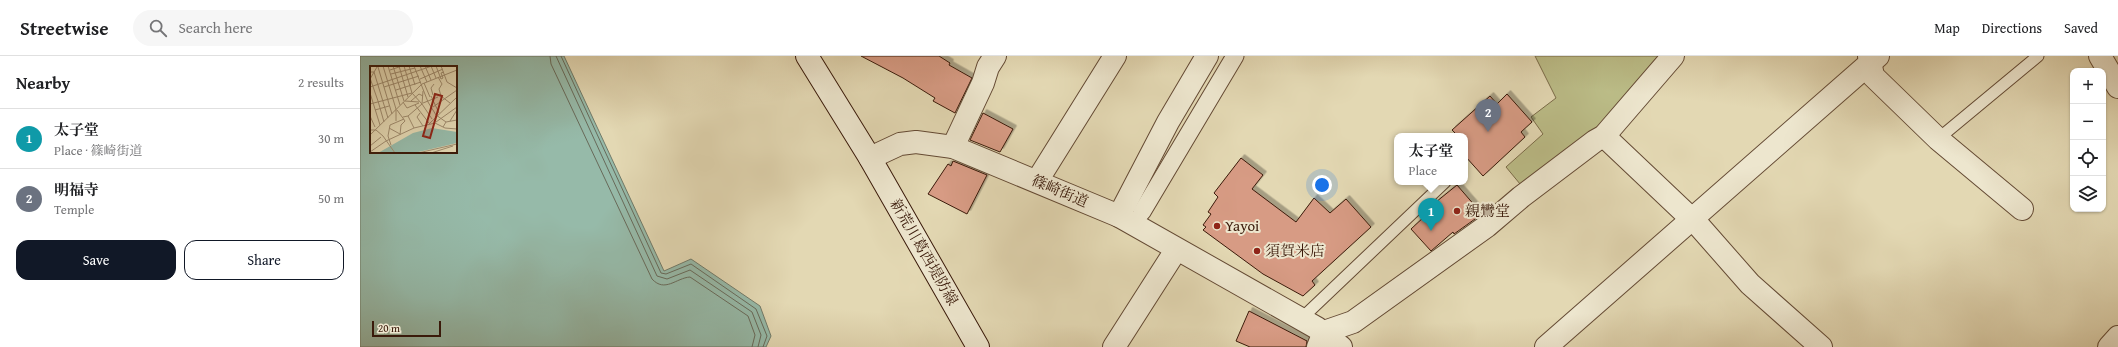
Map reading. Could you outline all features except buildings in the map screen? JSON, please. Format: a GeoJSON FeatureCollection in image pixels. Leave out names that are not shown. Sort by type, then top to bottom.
{"type":"FeatureCollection","features":[{"type":"Feature","properties":{"kind":"street"},"geometry":{"type":"LineString","coordinates":[[807,56],[870,158]]}},
{"type":"Feature","properties":{"kind":"street"},"geometry":{"type":"LineString","coordinates":[[953,147],[983,83],[988,67],[995,56]]}},
{"type":"Feature","properties":{"kind":"street"},"geometry":{"type":"LineString","coordinates":[[1037,181],[1115,56]]}},
{"type":"Feature","properties":{"kind":"street"},"geometry":{"type":"LineString","coordinates":[[1118,216],[1168,122],[1207,56]]}},
{"type":"Feature","properties":{"kind":"street"},"geometry":{"type":"LineString","coordinates":[[1142,212],[1235,56]]}},
{"type":"Feature","properties":{"kind":"street"},"geometry":{"type":"LineString","coordinates":[[2100,56],[2118,87]]}},
{"type":"Feature","properties":{"kind":"street"},"geometry":{"type":"LineString","coordinates":[[1321,339],[1352,322],[1487,226],[1521,197],[1595,141],[1604,136],[1668,59]]}},
{"type":"Feature","properties":{"kind":"street"},"geometry":{"type":"LineString","coordinates":[[1872,59],[1871,74],[1938,139],[2022,209]]}},
{"type":"Feature","properties":{"kind":"street"},"geometry":{"type":"LineString","coordinates":[[1546,347],[1872,59]]}},
{"type":"Feature","properties":{"kind":"street"},"geometry":{"type":"LineString","coordinates":[[1604,136],[1691,218],[1750,284],[1822,347]]}},
{"type":"Feature","properties":{"kind":"street","name":"篠崎街道"},"geometry":{"type":"LineString","coordinates":[[870,158],[900,144],[916,142],[953,147],[1118,216],[1301,319],[1321,339],[1341,347]]}},
{"type":"Feature","properties":{"kind":"street","name":"新荒川葛西堤防線"},"geometry":{"type":"LineString","coordinates":[[870,158],[978,347]]}},
{"type":"Feature","properties":{"kind":"street"},"geometry":{"type":"LineString","coordinates":[[1114,347],[1176,250]]}},
{"type":"Feature","properties":{"kind":"street"},"geometry":{"type":"LineString","coordinates":[[2109,347],[2118,337]]}},
{"type":"Feature","properties":{"kind":"lane"},"geometry":{"type":"LineString","coordinates":[[1938,139],[2038,56]]}},
{"type":"Feature","properties":{"kind":"lane"},"geometry":{"type":"LineString","coordinates":[[1301,319],[1442,185]]}},
{"type":"Feature","properties":{"kind":"green space"},"geometry":{"type":"Polygon","coordinates":[[[1535,56],[1659,56],[1595,131],[1525,190],[1506,167],[1543,134],[1531,117],[1556,98],[1535,56]]]}},
{"type":"Feature","properties":{"kind":"water"},"geometry":{"type":"Polygon","coordinates":[[[360,56],[564,56],[664,271],[691,259],[760,306],[771,336],[766,347],[360,347],[360,56]]]}},
{"type":"Feature","properties":{"kind":"place","name":"明福寺"},"geometry":{"type":"Point","coordinates":[1488,132]}},
{"type":"Feature","properties":{"kind":"place","name":"親鸞堂"},"geometry":{"type":"Point","coordinates":[1457,211]}},
{"type":"Feature","properties":{"kind":"place","name":"Yayoi"},"geometry":{"type":"Point","coordinates":[1217,226]}},
{"type":"Feature","properties":{"kind":"place","name":"太子堂"},"geometry":{"type":"Point","coordinates":[1431,231]}},
{"type":"Feature","properties":{"kind":"place","name":"須賀米店"},"geometry":{"type":"Point","coordinates":[1257,251]}}]}
